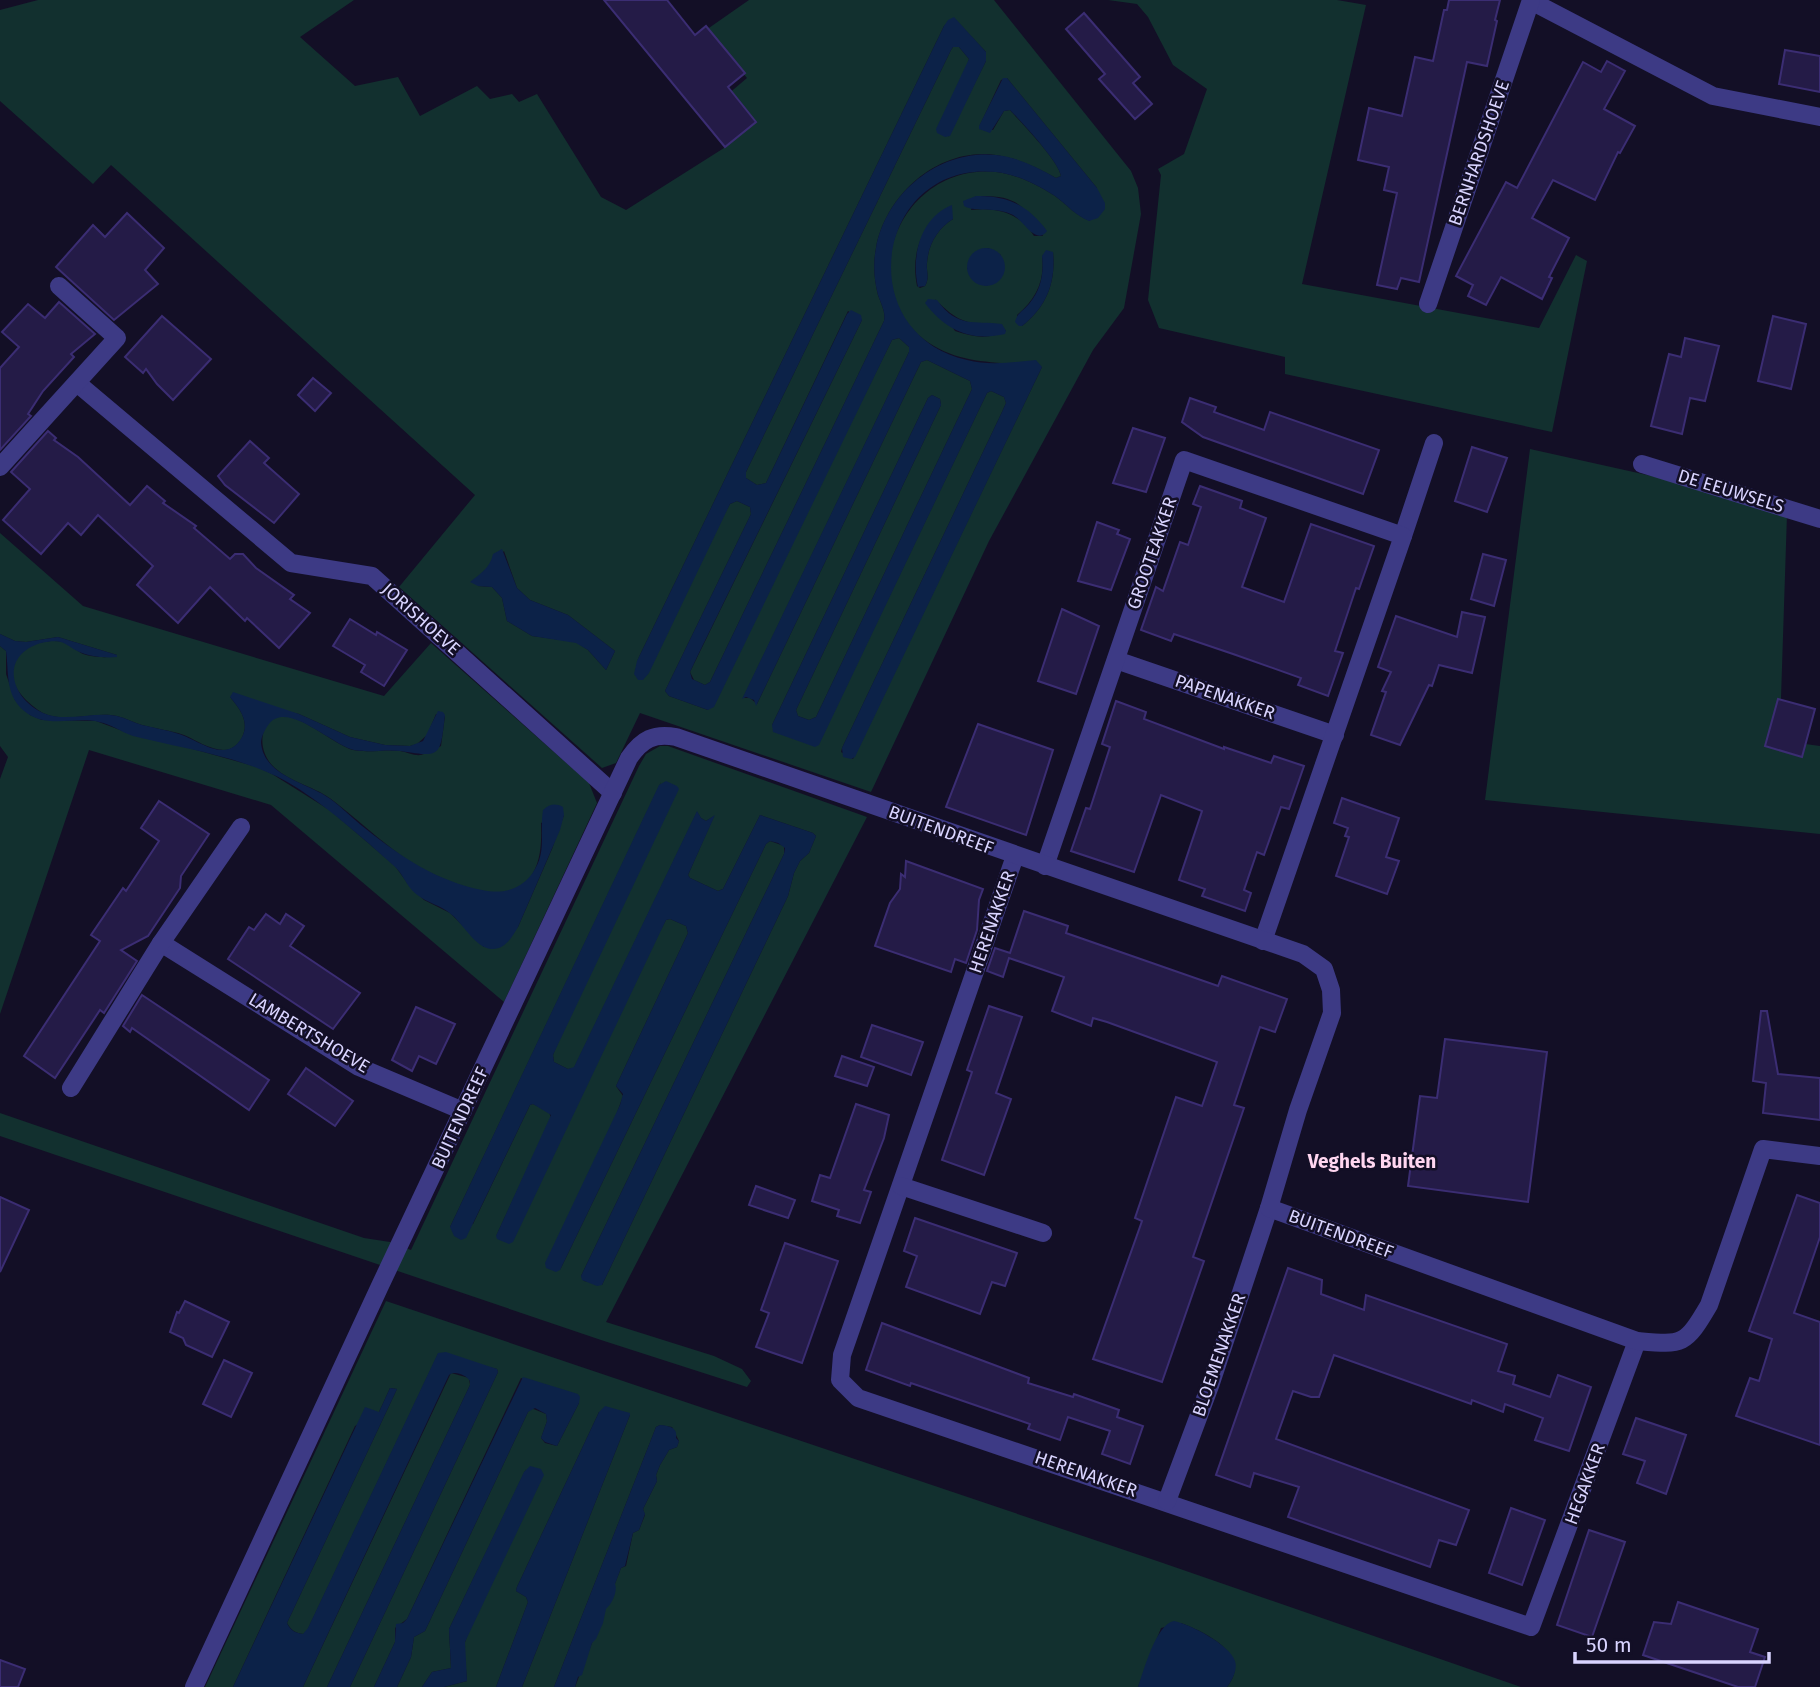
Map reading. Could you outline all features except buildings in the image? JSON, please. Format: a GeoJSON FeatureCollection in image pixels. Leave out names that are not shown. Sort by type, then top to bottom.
{"type":"FeatureCollection","features":[{"type":"Feature","properties":{"kind":"street","name":"BERNHARDSHOEVE"},"geometry":{"type":"LineString","coordinates":[[1428,304],[1531,1],[1713,96],[1820,117]]}},
{"type":"Feature","properties":{"kind":"street"},"geometry":{"type":"LineString","coordinates":[[0,467],[117,338],[59,286]]}},
{"type":"Feature","properties":{"kind":"street","name":"JORISHOEVE"},"geometry":{"type":"LineString","coordinates":[[77,383],[290,563],[372,576],[613,793]]}},
{"type":"Feature","properties":{"kind":"street"},"geometry":{"type":"LineString","coordinates":[[1263,941],[1434,443]]}},
{"type":"Feature","properties":{"kind":"street","name":"GROOTEAKKER"},"geometry":{"type":"LineString","coordinates":[[1045,866],[1184,460],[1403,536]]}},
{"type":"Feature","properties":{"kind":"street","name":"DE EEUWSELS"},"geometry":{"type":"LineString","coordinates":[[1642,464],[1820,519]]}},
{"type":"Feature","properties":{"kind":"street","name":"PAPENAKKER"},"geometry":{"type":"LineString","coordinates":[[1116,660],[1335,735]]}},
{"type":"Feature","properties":{"kind":"street","name":"BUITENDREEF"},"geometry":{"type":"LineString","coordinates":[[194,1687],[613,793],[639,744],[660,734],[676,737],[1303,954],[1324,970],[1331,990],[1332,1013],[1298,1110],[1269,1208],[1637,1341],[1669,1344],[1684,1340],[1709,1305],[1763,1149],[1820,1156]]}},
{"type":"Feature","properties":{"kind":"street"},"geometry":{"type":"LineString","coordinates":[[71,1088],[161,943],[241,827]]}},
{"type":"Feature","properties":{"kind":"street","name":"HERENAKKER"},"geometry":{"type":"LineString","coordinates":[[1015,856],[842,1355],[840,1380],[859,1398],[1531,1627]]}},
{"type":"Feature","properties":{"kind":"street","name":"LAMBERTSHOEVE"},"geometry":{"type":"LineString","coordinates":[[161,943],[359,1067],[463,1111]]}},
{"type":"Feature","properties":{"kind":"street"},"geometry":{"type":"LineString","coordinates":[[901,1186],[1042,1233]]}},
{"type":"Feature","properties":{"kind":"street","name":"BLOEMENAKKER"},"geometry":{"type":"LineString","coordinates":[[1167,1501],[1211,1383],[1269,1208]]}},
{"type":"Feature","properties":{"kind":"street","name":"HEGAKKER"},"geometry":{"type":"LineString","coordinates":[[1531,1627],[1637,1341]]}},
{"type":"Feature","properties":{"kind":"green space"},"geometry":{"type":"Polygon","coordinates":[[[38,0],[354,0],[300,37],[355,86],[398,77],[420,116],[477,86],[490,99],[512,94],[519,102],[537,94],[601,197],[626,210],[724,148],[751,126],[727,95],[747,78],[706,30],[749,0],[994,0],[1131,171],[1138,188],[1141,214],[1124,308],[1093,350],[989,541],[871,792],[640,713],[616,763],[602,768],[399,587],[475,495],[111,165],[93,184],[0,101],[0,10],[38,0]],[[954,18],[944,26],[637,661],[730,504],[737,501],[750,507],[751,514],[665,691],[669,696],[708,710],[892,340],[899,338],[909,347],[909,352],[743,698],[750,698],[757,704],[921,362],[927,360],[970,381],[972,389],[816,717],[809,720],[798,716],[796,710],[941,405],[940,399],[932,395],[928,398],[772,725],[818,745],[987,393],[991,391],[1004,397],[1006,403],[1002,412],[842,748],[841,752],[853,759],[1042,367],[960,357],[934,346],[908,324],[893,296],[889,267],[895,237],[910,210],[932,188],[961,175],[996,172],[1034,184],[1090,221],[1097,188],[1007,78],[1001,80],[979,127],[993,130],[1004,111],[1010,110],[1047,152],[1061,176],[1056,178],[1012,158],[975,154],[936,167],[918,178],[903,193],[882,228],[875,254],[876,283],[884,321],[710,682],[705,685],[694,680],[690,672],[862,320],[848,311],[766,483],[757,485],[746,478],[746,472],[951,50],[953,47],[959,47],[969,59],[948,137],[986,61],[986,52],[954,18]],[[976,196],[971,210],[1007,213],[1022,222],[1034,236],[1043,236],[1024,209],[1010,200],[976,196]],[[934,218],[923,234],[916,259],[917,286],[920,288],[925,286],[927,280],[928,256],[932,244],[938,232],[953,219],[934,218]],[[988,248],[967,268],[974,281],[987,286],[1001,255],[988,248]],[[1053,252],[1042,256],[1038,289],[1017,315],[1022,326],[1037,311],[1048,293],[1053,274],[1053,252]],[[935,299],[955,331],[987,337],[1006,331],[999,325],[963,320],[950,313],[935,299]],[[504,551],[482,573],[478,586],[492,587],[502,598],[507,621],[532,636],[576,642],[588,650],[606,670],[615,651],[568,615],[530,600],[517,588],[504,551]]]}},
{"type":"Feature","properties":{"kind":"green space"},"geometry":{"type":"Polygon","coordinates":[[[1108,0],[1337,0],[1366,5],[1302,284],[1539,328],[1576,255],[1587,261],[1552,432],[1285,374],[1285,357],[1159,328],[1148,300],[1161,175],[1158,169],[1184,154],[1207,89],[1173,65],[1148,17],[1137,4],[1108,0]]]}},
{"type":"Feature","properties":{"kind":"green space"},"geometry":{"type":"Polygon","coordinates":[[[1530,449],[1683,483],[1787,514],[1781,698],[1776,740],[1820,746],[1820,834],[1485,800],[1530,449]]]}},
{"type":"Feature","properties":{"kind":"green space"},"geometry":{"type":"Polygon","coordinates":[[[0,533],[83,606],[384,696],[431,643],[589,783],[597,803],[504,1002],[271,805],[89,750],[0,1014],[0,779],[8,757],[0,746],[0,646],[6,651],[6,674],[15,700],[30,715],[42,720],[96,721],[136,736],[168,742],[257,767],[272,774],[331,811],[395,866],[424,900],[450,913],[484,947],[518,927],[564,815],[541,823],[538,860],[531,877],[524,884],[505,892],[476,890],[444,879],[406,859],[331,799],[277,770],[268,759],[262,742],[267,725],[279,716],[300,721],[353,750],[421,755],[441,746],[445,716],[436,714],[427,735],[417,744],[385,745],[350,737],[299,714],[230,697],[242,714],[245,730],[238,743],[230,749],[219,750],[179,733],[117,716],[61,717],[43,713],[26,700],[13,681],[10,667],[12,660],[23,649],[56,641],[66,643],[89,656],[117,655],[58,637],[26,642],[15,641],[0,634],[0,533]]]}},
{"type":"Feature","properties":{"kind":"green space"},"geometry":{"type":"Polygon","coordinates":[[[660,746],[668,746],[867,817],[606,1322],[714,1356],[742,1369],[751,1381],[747,1387],[0,1136],[0,1113],[364,1238],[390,1242],[411,1250],[646,754],[660,746]],[[661,782],[450,1227],[473,1224],[530,1105],[533,1104],[549,1112],[551,1118],[496,1236],[666,920],[670,919],[686,926],[688,933],[616,1086],[623,1096],[560,1270],[766,844],[770,841],[784,846],[784,854],[581,1276],[584,1281],[602,1285],[788,896],[794,873],[800,861],[809,853],[816,836],[760,815],[723,889],[718,891],[688,875],[714,816],[706,821],[697,812],[574,1068],[568,1069],[554,1062],[553,1055],[661,782]]]}},
{"type":"Feature","properties":{"kind":"green space"},"geometry":{"type":"Polygon","coordinates":[[[386,1301],[1160,1562],[1521,1687],[1227,1687],[1234,1675],[1231,1655],[1214,1639],[1181,1623],[1161,1628],[1138,1687],[575,1687],[621,1568],[626,1566],[633,1533],[639,1530],[645,1515],[643,1509],[657,1481],[660,1465],[669,1450],[677,1447],[679,1441],[672,1427],[660,1425],[656,1427],[554,1687],[522,1687],[630,1415],[599,1412],[517,1587],[516,1591],[526,1597],[528,1602],[496,1687],[444,1687],[467,1681],[464,1645],[526,1469],[449,1629],[451,1668],[432,1672],[422,1687],[397,1687],[411,1657],[414,1637],[425,1631],[528,1412],[531,1408],[546,1414],[547,1421],[541,1438],[545,1443],[557,1446],[579,1403],[521,1378],[407,1619],[395,1628],[395,1642],[374,1687],[350,1687],[498,1372],[497,1369],[438,1354],[306,1633],[295,1632],[287,1623],[397,1389],[390,1388],[379,1412],[355,1426],[233,1687],[205,1687],[386,1301]]]}},
{"type":"Feature","properties":{"kind":"green space"},"geometry":{"type":"Polygon","coordinates":[[[451,1373],[469,1378],[470,1385],[327,1687],[303,1687],[451,1373]]]}},
{"type":"Feature","properties":{"kind":"water"},"geometry":{"type":"Polygon","coordinates":[[[954,17],[986,52],[986,61],[950,136],[945,137],[937,133],[936,129],[969,59],[959,47],[953,47],[951,50],[746,472],[746,478],[757,485],[766,483],[847,314],[851,310],[861,315],[862,320],[690,672],[692,679],[705,685],[710,682],[884,321],[874,260],[882,228],[891,209],[918,179],[936,167],[975,155],[1012,158],[1056,178],[1061,176],[1047,152],[1010,110],[1004,111],[990,133],[979,129],[1003,78],[1007,78],[1097,188],[1105,203],[1105,209],[1098,218],[1089,221],[1041,188],[996,172],[955,176],[924,193],[903,219],[892,251],[893,285],[905,318],[929,344],[976,362],[1036,360],[1042,367],[855,757],[851,759],[843,757],[842,748],[1002,412],[1006,403],[1004,397],[991,391],[987,393],[819,745],[815,747],[773,732],[772,725],[928,398],[932,395],[940,399],[941,405],[796,710],[798,716],[809,720],[816,717],[972,389],[970,381],[927,360],[921,362],[756,706],[754,700],[746,697],[742,699],[909,352],[909,347],[899,338],[892,340],[714,707],[708,710],[669,696],[665,691],[751,514],[750,507],[737,501],[730,504],[649,673],[643,680],[638,680],[634,674],[637,661],[944,26],[954,17]]]}},
{"type":"Feature","properties":{"kind":"water"},"geometry":{"type":"Polygon","coordinates":[[[976,196],[998,198],[1016,204],[1033,215],[1047,231],[1039,236],[1006,212],[964,206],[963,201],[976,196]]]}},
{"type":"Feature","properties":{"kind":"water"},"geometry":{"type":"Polygon","coordinates":[[[952,205],[953,219],[938,232],[929,250],[925,286],[918,287],[916,263],[920,239],[932,219],[952,205]]]}},
{"type":"Feature","properties":{"kind":"water"},"geometry":{"type":"Polygon","coordinates":[[[986,248],[999,254],[1005,267],[999,280],[986,286],[973,280],[967,267],[973,254],[986,248]]]}},
{"type":"Feature","properties":{"kind":"water"},"geometry":{"type":"Polygon","coordinates":[[[1046,250],[1053,252],[1054,263],[1048,293],[1030,319],[1019,326],[1015,322],[1017,316],[1033,299],[1039,287],[1042,256],[1046,250]]]}},
{"type":"Feature","properties":{"kind":"water"},"geometry":{"type":"Polygon","coordinates":[[[928,299],[937,300],[959,319],[1002,324],[1005,334],[981,336],[960,332],[933,312],[925,303],[928,299]]]}},
{"type":"Feature","properties":{"kind":"water"},"geometry":{"type":"Polygon","coordinates":[[[502,549],[517,588],[530,600],[568,615],[615,651],[606,670],[588,650],[576,643],[532,636],[507,621],[502,598],[492,587],[478,586],[470,582],[487,567],[493,554],[502,549]]]}},
{"type":"Feature","properties":{"kind":"water"},"geometry":{"type":"Polygon","coordinates":[[[0,634],[15,641],[26,642],[58,637],[117,655],[97,657],[78,652],[56,641],[41,643],[28,649],[19,657],[14,676],[23,697],[43,713],[61,717],[117,716],[179,734],[216,749],[223,750],[238,744],[245,730],[240,710],[230,697],[233,692],[299,714],[350,737],[385,745],[410,746],[423,741],[438,711],[443,712],[445,715],[442,739],[440,746],[432,753],[354,750],[298,720],[287,717],[277,718],[269,724],[261,743],[264,754],[278,771],[329,798],[406,858],[450,881],[482,890],[508,890],[528,878],[540,857],[543,810],[553,805],[563,807],[560,830],[518,927],[508,942],[496,949],[480,945],[448,912],[416,894],[396,868],[359,835],[299,789],[260,769],[133,736],[103,723],[50,721],[32,716],[17,704],[13,697],[6,651],[0,646],[0,634]]]}},
{"type":"Feature","properties":{"kind":"water"},"geometry":{"type":"Polygon","coordinates":[[[666,781],[679,789],[553,1055],[554,1062],[568,1069],[574,1067],[697,811],[706,821],[715,815],[688,875],[718,891],[723,889],[760,815],[816,836],[809,853],[800,861],[794,873],[788,896],[602,1285],[597,1286],[582,1280],[581,1276],[784,854],[785,848],[778,843],[770,841],[766,844],[560,1270],[556,1272],[546,1268],[545,1263],[620,1105],[623,1094],[616,1086],[688,933],[686,926],[670,919],[666,920],[513,1242],[509,1244],[496,1236],[551,1115],[533,1104],[530,1105],[466,1238],[461,1240],[454,1236],[450,1227],[659,785],[666,781]]]}},
{"type":"Feature","properties":{"kind":"water"},"geometry":{"type":"Polygon","coordinates":[[[446,1352],[497,1369],[498,1372],[350,1687],[327,1687],[470,1385],[470,1381],[460,1374],[449,1375],[303,1687],[233,1687],[365,1407],[379,1412],[390,1388],[397,1389],[287,1623],[298,1633],[303,1634],[308,1628],[438,1353],[446,1352]]]}},
{"type":"Feature","properties":{"kind":"water"},"geometry":{"type":"Polygon","coordinates":[[[523,1377],[578,1394],[579,1403],[557,1446],[541,1438],[547,1421],[546,1414],[535,1408],[528,1412],[425,1631],[414,1637],[411,1657],[397,1687],[374,1687],[395,1642],[396,1624],[407,1619],[523,1377]]]}},
{"type":"Feature","properties":{"kind":"water"},"geometry":{"type":"Polygon","coordinates":[[[605,1406],[630,1415],[522,1687],[496,1687],[528,1602],[526,1597],[516,1591],[517,1587],[599,1412],[605,1406]]]}},
{"type":"Feature","properties":{"kind":"water"},"geometry":{"type":"Polygon","coordinates":[[[660,1425],[674,1429],[679,1441],[677,1447],[669,1450],[660,1465],[657,1481],[643,1509],[645,1514],[639,1530],[633,1533],[625,1566],[621,1568],[615,1584],[614,1597],[592,1643],[582,1675],[578,1677],[575,1687],[554,1687],[656,1427],[660,1425]]]}},
{"type":"Feature","properties":{"kind":"water"},"geometry":{"type":"Polygon","coordinates":[[[530,1466],[541,1469],[544,1475],[465,1642],[467,1681],[444,1687],[422,1687],[432,1672],[451,1668],[449,1629],[524,1472],[530,1466]]]}},
{"type":"Feature","properties":{"kind":"water"},"geometry":{"type":"Polygon","coordinates":[[[1174,1621],[1209,1636],[1232,1655],[1236,1668],[1227,1687],[1138,1687],[1156,1639],[1168,1624],[1174,1621]]]}},
{"type":"Feature","properties":{"kind":"district","name":"Veghels Buiten"},"geometry":{"type":"Point","coordinates":[1372,1161]}}]}
